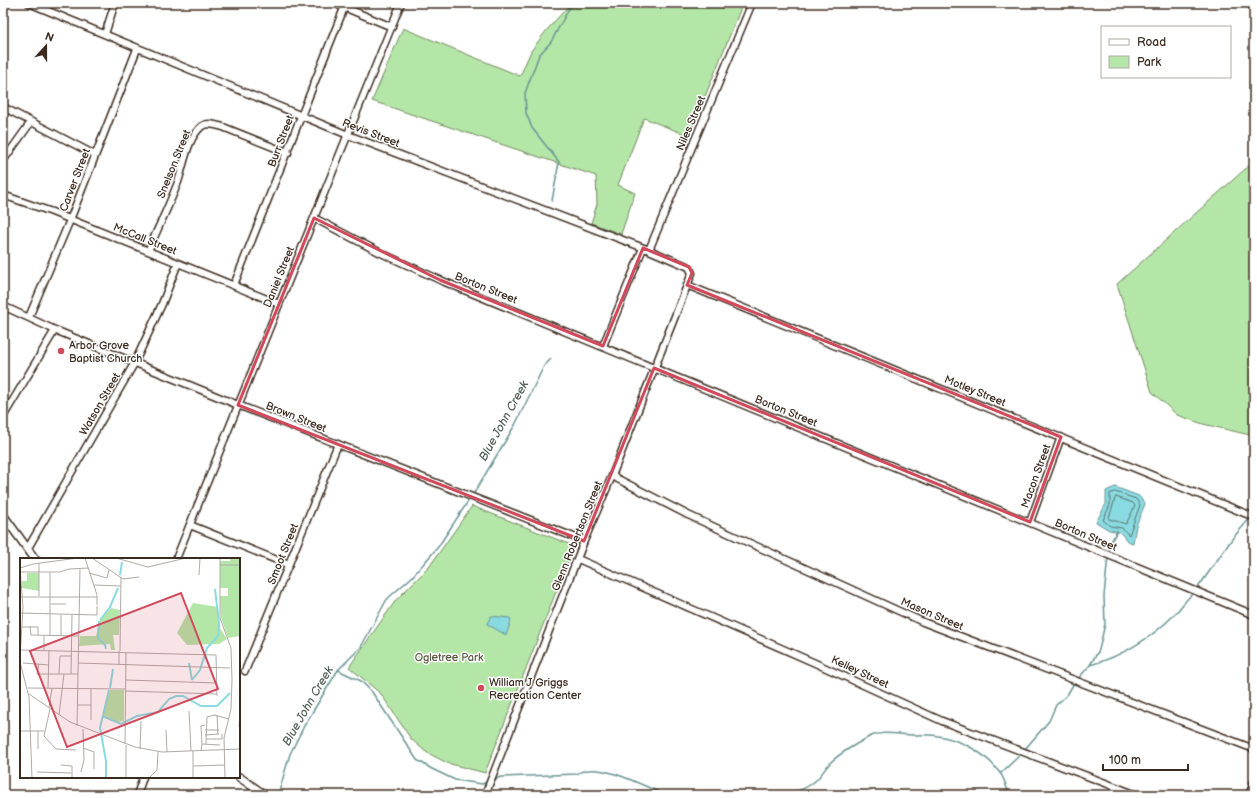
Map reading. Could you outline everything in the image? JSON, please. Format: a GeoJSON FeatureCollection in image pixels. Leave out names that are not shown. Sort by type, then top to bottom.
{"type":"FeatureCollection","features":[{"type":"Feature","properties":{"kind":"street","name":"Revis Street"},"geometry":{"type":"LineString","coordinates":[[29,3],[105,34],[137,49],[348,135],[646,249],[689,267],[692,273],[687,285]]}},
{"type":"Feature","properties":{"kind":"street"},"geometry":{"type":"LineString","coordinates":[[105,34],[115,3]]}},
{"type":"Feature","properties":{"kind":"street"},"geometry":{"type":"LineString","coordinates":[[334,3],[345,5],[392,27]]}},
{"type":"Feature","properties":{"kind":"street","name":"Daniel Street"},"geometry":{"type":"LineString","coordinates":[[176,558],[401,3]]}},
{"type":"Feature","properties":{"kind":"street","name":"Niles Street"},"geometry":{"type":"LineString","coordinates":[[603,346],[752,3]]}},
{"type":"Feature","properties":{"kind":"street","name":"Burr Street"},"geometry":{"type":"LineString","coordinates":[[234,285],[288,153],[345,5]]}},
{"type":"Feature","properties":{"kind":"street","name":"Carver Street"},"geometry":{"type":"LineString","coordinates":[[29,317],[70,220],[137,49]]}},
{"type":"Feature","properties":{"kind":"street"},"geometry":{"type":"LineString","coordinates":[[3,107],[95,155]]}},
{"type":"Feature","properties":{"kind":"street"},"geometry":{"type":"LineString","coordinates":[[3,161],[31,122]]}},
{"type":"Feature","properties":{"kind":"street","name":"Snelson Street"},"geometry":{"type":"LineString","coordinates":[[148,251],[178,183],[192,139],[197,130],[204,124],[213,124],[223,127],[288,153]]}},
{"type":"Feature","properties":{"kind":"street","name":"McCall Street"},"geometry":{"type":"LineString","coordinates":[[3,195],[70,220],[279,304]]}},
{"type":"Feature","properties":{"kind":"street","name":"Borton Street"},"geometry":{"type":"LineString","coordinates":[[314,218],[381,253],[440,280],[1254,615]]}},
{"type":"Feature","properties":{"kind":"street","name":"Watson Street"},"geometry":{"type":"LineString","coordinates":[[28,548],[136,362],[178,263]]}},
{"type":"Feature","properties":{"kind":"street","name":"Glenn Robertson Street"},"geometry":{"type":"LineString","coordinates":[[485,795],[578,559],[584,540],[612,476],[687,285]]}},
{"type":"Feature","properties":{"kind":"street","name":"Motley Street"},"geometry":{"type":"LineString","coordinates":[[687,285],[1254,517]]}},
{"type":"Feature","properties":{"kind":"street","name":"Brown Street"},"geometry":{"type":"LineString","coordinates":[[3,306],[55,330],[238,405],[584,540]]}},
{"type":"Feature","properties":{"kind":"street"},"geometry":{"type":"LineString","coordinates":[[3,418],[55,330]]}},
{"type":"Feature","properties":{"kind":"street","name":"Macon Street"},"geometry":{"type":"LineString","coordinates":[[1030,522],[1061,437]]}},
{"type":"Feature","properties":{"kind":"street","name":"Smoot Street"},"geometry":{"type":"LineString","coordinates":[[245,671],[338,444]]}},
{"type":"Feature","properties":{"kind":"street","name":"Mason Street"},"geometry":{"type":"LineString","coordinates":[[612,476],[688,515],[923,622],[1254,749]]}},
{"type":"Feature","properties":{"kind":"street"},"geometry":{"type":"LineString","coordinates":[[3,515],[34,558]]}},
{"type":"Feature","properties":{"kind":"street"},"geometry":{"type":"LineString","coordinates":[[190,525],[289,565]]}},
{"type":"Feature","properties":{"kind":"street","name":"Kelley Street"},"geometry":{"type":"LineString","coordinates":[[578,559],[815,663],[942,721],[1137,795]]}},
{"type":"Feature","properties":{"kind":"street"},"geometry":{"type":"LineString","coordinates":[[137,795],[143,778]]}},
{"type":"Feature","properties":{"kind":"street"},"geometry":{"type":"LineString","coordinates":[[240,778],[265,795]]}},
{"type":"Feature","properties":{"kind":"street"},"geometry":{"type":"LineString","coordinates":[[1249,795],[1254,782]]}},
{"type":"Feature","properties":{"kind":"highlighted area"},"geometry":{"type":"Polygon","coordinates":[[[314,218],[440,280],[603,346],[643,248],[689,267],[692,273],[687,285],[1061,437],[1030,522],[654,368],[584,541],[238,405],[314,218]]]}},
{"type":"Feature","properties":{"kind":"green space"},"geometry":{"type":"Polygon","coordinates":[[[571,3],[743,3],[689,136],[644,118],[618,185],[635,193],[621,234],[591,223],[597,204],[596,176],[372,101],[403,28],[520,76],[531,51],[546,31],[571,3]]]}},
{"type":"Feature","properties":{"kind":"green space"},"geometry":{"type":"Polygon","coordinates":[[[1254,161],[1254,436],[1203,424],[1177,415],[1152,392],[1117,284],[1254,161]]]}},
{"type":"Feature","properties":{"kind":"green space","name":"Ogletree Park"},"geometry":{"type":"Polygon","coordinates":[[[472,506],[574,546],[485,773],[447,763],[426,752],[411,739],[381,694],[349,667],[396,600],[429,567],[472,506]]]}},
{"type":"Feature","properties":{"kind":"water"},"geometry":{"type":"Polygon","coordinates":[[[1115,487],[1139,496],[1145,504],[1136,526],[1133,543],[1127,541],[1120,532],[1109,530],[1096,522],[1106,504],[1106,491],[1115,487]]]}},
{"type":"Feature","properties":{"kind":"water"},"geometry":{"type":"Polygon","coordinates":[[[491,616],[510,618],[511,621],[506,635],[487,624],[491,616]]]}},
{"type":"Feature","properties":{"kind":"waterway","name":"Blue John Creek"},"geometry":{"type":"LineString","coordinates":[[552,201],[559,162],[532,128],[526,113],[525,93],[539,55],[551,42],[572,3]]}},
{"type":"Feature","properties":{"kind":"waterway","name":"Blue John Creek"},"geometry":{"type":"LineString","coordinates":[[474,493],[515,425],[544,366],[551,359]]}},
{"type":"Feature","properties":{"kind":"waterway","name":"Blue John Creek"},"geometry":{"type":"LineString","coordinates":[[278,795],[290,754],[304,726],[338,670],[361,647],[387,599],[412,577],[438,547],[469,500]]}},
{"type":"Feature","properties":{"kind":"waterway"},"geometry":{"type":"LineString","coordinates":[[1197,589],[1232,539],[1251,517]]}},
{"type":"Feature","properties":{"kind":"waterway"},"geometry":{"type":"LineString","coordinates":[[1109,552],[1110,543],[1117,531]]}},
{"type":"Feature","properties":{"kind":"waterway"},"geometry":{"type":"LineString","coordinates":[[1077,680],[1090,665],[1099,650],[1105,624],[1104,596],[1108,556]]}},
{"type":"Feature","properties":{"kind":"waterway"},"geometry":{"type":"LineString","coordinates":[[1090,665],[1113,657],[1147,638],[1175,614],[1193,593]]}},
{"type":"Feature","properties":{"kind":"waterway"},"geometry":{"type":"LineString","coordinates":[[338,670],[361,681],[372,692],[417,760],[455,780],[482,784],[487,782]]}},
{"type":"Feature","properties":{"kind":"waterway"},"geometry":{"type":"LineString","coordinates":[[1025,749],[1049,721],[1056,705],[1067,695],[1074,683]]}},
{"type":"Feature","properties":{"kind":"waterway"},"geometry":{"type":"LineString","coordinates":[[763,795],[769,792],[781,794],[805,788],[815,781],[834,759],[854,745],[869,737],[881,733],[940,736],[952,739],[974,749],[992,764],[1002,775],[1010,795]]}},
{"type":"Feature","properties":{"kind":"waterway"},"geometry":{"type":"LineString","coordinates":[[1001,773],[1021,754]]}},
{"type":"Feature","properties":{"kind":"waterway"},"geometry":{"type":"LineString","coordinates":[[493,780],[501,777],[576,774],[586,770],[597,770],[617,774],[666,795]]}},
{"type":"Feature","properties":{"kind":"waterway"},"geometry":{"type":"LineString","coordinates":[[673,795],[681,795]]}},
{"type":"Feature","properties":{"kind":"place","name":"Arbor Grove Baptist Church"},"geometry":{"type":"Point","coordinates":[61,351]}},
{"type":"Feature","properties":{"kind":"place","name":"William J Griggs Recreation Center"},"geometry":{"type":"Point","coordinates":[481,688]}}]}
